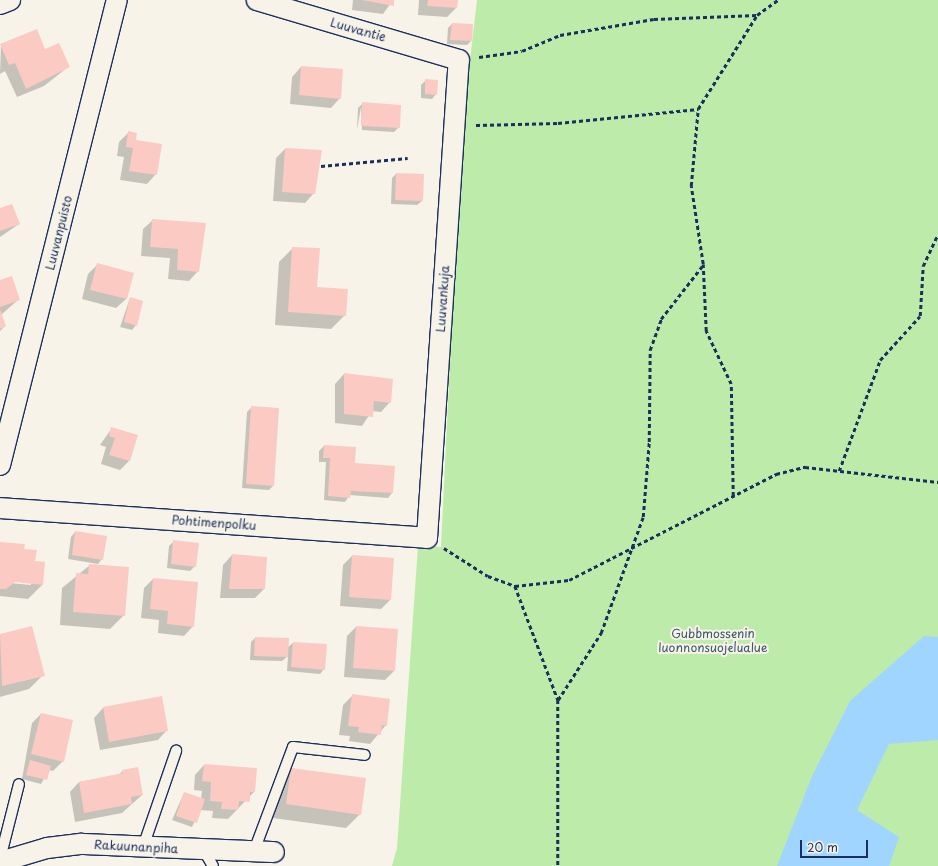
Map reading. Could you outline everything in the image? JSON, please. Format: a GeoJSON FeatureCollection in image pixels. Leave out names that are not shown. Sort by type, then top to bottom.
{"type":"FeatureCollection","features":[{"type":"Feature","properties":{"kind":"street"},"geometry":{"type":"LineString","coordinates":[[0,4],[10,0]]}},
{"type":"Feature","properties":{"kind":"street","name":"Luuvanpuisto"},"geometry":{"type":"LineString","coordinates":[[0,465],[117,0]]}},
{"type":"Feature","properties":{"kind":"street","name":"Luuvantie"},"geometry":{"type":"LineString","coordinates":[[257,0],[459,60]]}},
{"type":"Feature","properties":{"kind":"street","name":"Luuvankuja"},"geometry":{"type":"LineString","coordinates":[[427,538],[459,60]]}},
{"type":"Feature","properties":{"kind":"street","name":"Pohtimenpolku"},"geometry":{"type":"LineString","coordinates":[[0,508],[427,538]]}},
{"type":"Feature","properties":{"kind":"street","name":"Rakuunanpiha"},"geometry":{"type":"LineString","coordinates":[[0,860],[62,845],[143,847],[209,858],[254,851],[274,852]]}},
{"type":"Feature","properties":{"kind":"lane"},"geometry":{"type":"LineString","coordinates":[[254,851],[293,748],[365,755]]}},
{"type":"Feature","properties":{"kind":"lane"},"geometry":{"type":"LineString","coordinates":[[143,847],[176,751]]}},
{"type":"Feature","properties":{"kind":"lane"},"geometry":{"type":"LineString","coordinates":[[0,860],[19,784]]}},
{"type":"Feature","properties":{"kind":"path"},"geometry":{"type":"LineString","coordinates":[[733,496],[731,384],[706,330],[703,264],[691,186],[698,109],[758,15],[778,0]]}},
{"type":"Feature","properties":{"kind":"path"},"geometry":{"type":"LineString","coordinates":[[459,60],[522,51],[560,35],[654,19],[758,15]]}},
{"type":"Feature","properties":{"kind":"path"},"geometry":{"type":"LineString","coordinates":[[455,125],[551,123],[698,109]]}},
{"type":"Feature","properties":{"kind":"path"},"geometry":{"type":"LineString","coordinates":[[321,166],[408,158]]}},
{"type":"Feature","properties":{"kind":"path"},"geometry":{"type":"LineString","coordinates":[[839,471],[880,360],[920,316],[923,266],[938,234]]}},
{"type":"Feature","properties":{"kind":"path"},"geometry":{"type":"LineString","coordinates":[[558,700],[602,632],[642,517],[649,442],[650,350],[661,319],[703,264]]}},
{"type":"Feature","properties":{"kind":"path"},"geometry":{"type":"LineString","coordinates":[[427,538],[488,576],[515,586],[569,580],[630,551],[733,496],[790,471],[804,468],[938,482]]}},
{"type":"Feature","properties":{"kind":"path"},"geometry":{"type":"LineString","coordinates":[[515,586],[558,700],[558,866]]}},
{"type":"Feature","properties":{"kind":"green space","name":"Gubbmossenin luonnonsuojelualue"},"geometry":{"type":"Polygon","coordinates":[[[477,0],[938,0],[938,866],[392,866],[397,848],[418,546],[441,547],[461,138],[477,0]]]}},
{"type":"Feature","properties":{"kind":"water"},"geometry":{"type":"Polygon","coordinates":[[[924,636],[938,637],[938,740],[889,744],[857,810],[899,837],[889,866],[777,866],[812,776],[850,701],[924,636]]]}},
{"type":"Feature","properties":{"kind":"building"},"geometry":{"type":"Polygon","coordinates":[[[362,0],[394,0],[394,6],[362,0]]]}},
{"type":"Feature","properties":{"kind":"building"},"geometry":{"type":"Polygon","coordinates":[[[428,0],[458,0],[457,8],[427,6],[428,0]]]}},
{"type":"Feature","properties":{"kind":"building"},"geometry":{"type":"Polygon","coordinates":[[[452,23],[473,24],[472,41],[450,40],[452,23]]]}},
{"type":"Feature","properties":{"kind":"building"},"geometry":{"type":"Polygon","coordinates":[[[37,29],[45,49],[59,43],[70,67],[26,89],[15,63],[9,65],[0,44],[37,29]]]}},
{"type":"Feature","properties":{"kind":"building"},"geometry":{"type":"Polygon","coordinates":[[[301,66],[343,69],[341,99],[299,95],[301,66]]]}},
{"type":"Feature","properties":{"kind":"building"},"geometry":{"type":"Polygon","coordinates":[[[425,79],[438,80],[437,95],[425,94],[425,79]]]}},
{"type":"Feature","properties":{"kind":"building"},"geometry":{"type":"Polygon","coordinates":[[[362,102],[401,105],[400,128],[361,126],[362,102]]]}},
{"type":"Feature","properties":{"kind":"building"},"geometry":{"type":"Polygon","coordinates":[[[128,131],[137,133],[136,140],[162,144],[157,175],[129,171],[133,148],[126,147],[128,131]]]}},
{"type":"Feature","properties":{"kind":"building"},"geometry":{"type":"Polygon","coordinates":[[[285,148],[322,150],[315,194],[282,192],[285,148]]]}},
{"type":"Feature","properties":{"kind":"building"},"geometry":{"type":"Polygon","coordinates":[[[396,173],[424,174],[423,201],[395,200],[396,173]]]}},
{"type":"Feature","properties":{"kind":"building"},"geometry":{"type":"Polygon","coordinates":[[[12,204],[20,224],[0,231],[0,208],[12,204]]]}},
{"type":"Feature","properties":{"kind":"building"},"geometry":{"type":"Polygon","coordinates":[[[152,219],[206,223],[199,272],[177,270],[178,249],[150,247],[152,219]]]}},
{"type":"Feature","properties":{"kind":"building"},"geometry":{"type":"Polygon","coordinates":[[[292,247],[320,248],[317,287],[348,289],[346,316],[288,312],[292,247]]]}},
{"type":"Feature","properties":{"kind":"building"},"geometry":{"type":"Polygon","coordinates":[[[97,263],[134,273],[127,299],[90,290],[97,263]]]}},
{"type":"Feature","properties":{"kind":"building"},"geometry":{"type":"Polygon","coordinates":[[[12,276],[20,300],[0,307],[0,280],[12,276]]]}},
{"type":"Feature","properties":{"kind":"building"},"geometry":{"type":"Polygon","coordinates":[[[130,297],[143,301],[137,326],[124,322],[130,297]]]}},
{"type":"Feature","properties":{"kind":"building"},"geometry":{"type":"Polygon","coordinates":[[[0,309],[6,326],[0,329],[0,309]]]}},
{"type":"Feature","properties":{"kind":"building"},"geometry":{"type":"Polygon","coordinates":[[[344,373],[393,379],[391,403],[374,401],[373,417],[344,414],[344,373]]]}},
{"type":"Feature","properties":{"kind":"building"},"geometry":{"type":"Polygon","coordinates":[[[251,406],[279,408],[274,486],[246,484],[251,406]]]}},
{"type":"Feature","properties":{"kind":"building"},"geometry":{"type":"Polygon","coordinates":[[[111,427],[138,435],[130,461],[109,455],[115,438],[109,436],[111,427]]]}},
{"type":"Feature","properties":{"kind":"building"},"geometry":{"type":"Polygon","coordinates":[[[324,445],[356,447],[355,463],[395,466],[393,493],[351,491],[350,498],[328,496],[330,458],[323,458],[324,445]]]}},
{"type":"Feature","properties":{"kind":"building"},"geometry":{"type":"Polygon","coordinates":[[[75,531],[107,536],[103,560],[72,555],[75,531]]]}},
{"type":"Feature","properties":{"kind":"building"},"geometry":{"type":"Polygon","coordinates":[[[173,540],[199,543],[196,567],[171,564],[173,540]]]}},
{"type":"Feature","properties":{"kind":"building"},"geometry":{"type":"Polygon","coordinates":[[[0,542],[25,544],[24,549],[37,550],[35,561],[45,562],[43,585],[15,582],[6,589],[0,589],[0,542]]]}},
{"type":"Feature","properties":{"kind":"building"},"geometry":{"type":"Polygon","coordinates":[[[232,554],[267,557],[265,589],[229,589],[232,554]]]}},
{"type":"Feature","properties":{"kind":"building"},"geometry":{"type":"Polygon","coordinates":[[[352,555],[394,558],[391,600],[349,597],[352,555]]]}},
{"type":"Feature","properties":{"kind":"building"},"geometry":{"type":"Polygon","coordinates":[[[89,564],[129,567],[125,616],[73,612],[76,573],[88,574],[89,564]]]}},
{"type":"Feature","properties":{"kind":"building"},"geometry":{"type":"Polygon","coordinates":[[[153,578],[198,582],[194,627],[167,624],[168,611],[150,609],[153,578]]]}},
{"type":"Feature","properties":{"kind":"building"},"geometry":{"type":"Polygon","coordinates":[[[32,626],[45,676],[2,686],[0,634],[32,626]]]}},
{"type":"Feature","properties":{"kind":"building"},"geometry":{"type":"Polygon","coordinates":[[[356,626],[398,629],[395,671],[353,668],[356,626]]]}},
{"type":"Feature","properties":{"kind":"building"},"geometry":{"type":"Polygon","coordinates":[[[255,637],[289,638],[288,657],[254,656],[255,637]]]}},
{"type":"Feature","properties":{"kind":"building"},"geometry":{"type":"Polygon","coordinates":[[[293,642],[327,644],[325,670],[291,667],[293,642]]]}},
{"type":"Feature","properties":{"kind":"building"},"geometry":{"type":"Polygon","coordinates":[[[352,694],[390,699],[387,726],[382,725],[381,735],[358,732],[359,727],[348,726],[352,694]]]}},
{"type":"Feature","properties":{"kind":"building"},"geometry":{"type":"Polygon","coordinates":[[[162,696],[168,731],[109,742],[103,707],[162,696]]]}},
{"type":"Feature","properties":{"kind":"building"},"geometry":{"type":"Polygon","coordinates":[[[41,713],[73,720],[64,762],[31,754],[41,713]]]}},
{"type":"Feature","properties":{"kind":"building"},"geometry":{"type":"Polygon","coordinates":[[[30,760],[51,766],[47,780],[26,775],[30,760]]]}},
{"type":"Feature","properties":{"kind":"building"},"geometry":{"type":"Polygon","coordinates":[[[204,764],[257,768],[255,792],[250,792],[250,802],[239,801],[238,810],[221,809],[222,802],[210,801],[211,782],[202,781],[204,764]]]}},
{"type":"Feature","properties":{"kind":"building"},"geometry":{"type":"Polygon","coordinates":[[[138,767],[143,795],[131,797],[132,804],[84,813],[79,782],[123,773],[122,770],[138,767]]]}},
{"type":"Feature","properties":{"kind":"building"},"geometry":{"type":"Polygon","coordinates":[[[291,768],[366,778],[361,815],[286,804],[291,768]]]}},
{"type":"Feature","properties":{"kind":"building"},"geometry":{"type":"Polygon","coordinates":[[[184,792],[205,799],[197,823],[176,816],[184,792]]]}}]}
